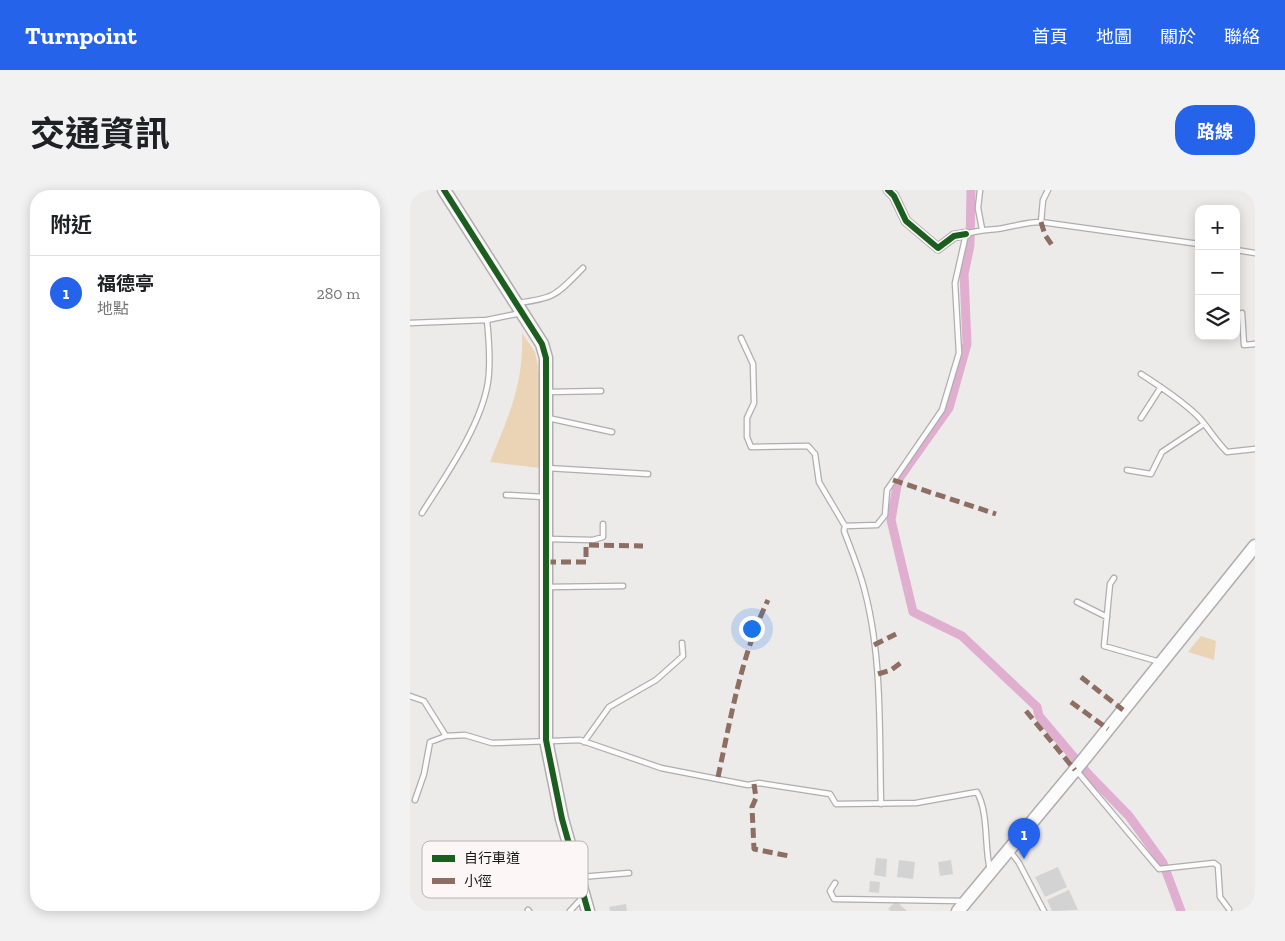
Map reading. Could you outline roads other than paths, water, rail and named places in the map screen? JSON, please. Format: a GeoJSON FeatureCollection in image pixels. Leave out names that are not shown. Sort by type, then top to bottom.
{"type":"FeatureCollection","features":[{"type":"Feature","properties":{"kind":"street"},"geometry":{"type":"LineString","coordinates":[[444,190],[542,344],[546,358],[546,740],[562,819],[569,841]]}},
{"type":"Feature","properties":{"kind":"street"},"geometry":{"type":"LineString","coordinates":[[888,190],[894,196],[906,221],[938,248],[954,236],[966,234]]}},
{"type":"Feature","properties":{"kind":"street"},"geometry":{"type":"LineString","coordinates":[[958,911],[1008,848],[1076,769],[1255,546]]}},
{"type":"Feature","properties":{"kind":"street"},"geometry":{"type":"LineString","coordinates":[[586,898],[588,911]]}},
{"type":"Feature","properties":{"kind":"lane"},"geometry":{"type":"LineString","coordinates":[[980,190],[978,208],[982,229]]}},
{"type":"Feature","properties":{"kind":"lane"},"geometry":{"type":"LineString","coordinates":[[1041,222],[1043,200],[1048,190]]}},
{"type":"Feature","properties":{"kind":"lane"},"geometry":{"type":"LineString","coordinates":[[845,526],[877,525],[885,515],[887,490],[942,410],[959,353],[956,283],[966,234],[982,229],[997,229],[1027,222],[1041,222],[1195,243]]}},
{"type":"Feature","properties":{"kind":"lane"},"geometry":{"type":"LineString","coordinates":[[1240,251],[1255,253]]}},
{"type":"Feature","properties":{"kind":"lane"},"geometry":{"type":"LineString","coordinates":[[410,322],[487,320],[547,299],[560,292],[583,268]]}},
{"type":"Feature","properties":{"kind":"lane"},"geometry":{"type":"LineString","coordinates":[[1242,313],[1244,345],[1255,344]]}},
{"type":"Feature","properties":{"kind":"lane"},"geometry":{"type":"LineString","coordinates":[[422,513],[459,456],[480,408],[488,382],[489,343],[487,320]]}},
{"type":"Feature","properties":{"kind":"lane"},"geometry":{"type":"LineString","coordinates":[[741,338],[753,364],[754,403],[747,418],[747,437],[752,447],[808,446],[815,454],[819,482],[845,526],[844,530],[863,582],[878,674],[880,804]]}},
{"type":"Feature","properties":{"kind":"lane"},"geometry":{"type":"LineString","coordinates":[[1140,374],[1161,387],[1204,424],[1226,452],[1255,449]]}},
{"type":"Feature","properties":{"kind":"lane"},"geometry":{"type":"LineString","coordinates":[[1141,418],[1161,387]]}},
{"type":"Feature","properties":{"kind":"lane"},"geometry":{"type":"LineString","coordinates":[[546,392],[601,391]]}},
{"type":"Feature","properties":{"kind":"lane"},"geometry":{"type":"LineString","coordinates":[[546,418],[612,432]]}},
{"type":"Feature","properties":{"kind":"lane"},"geometry":{"type":"LineString","coordinates":[[1127,470],[1151,474],[1162,452],[1204,424]]}},
{"type":"Feature","properties":{"kind":"lane"},"geometry":{"type":"LineString","coordinates":[[546,468],[648,474]]}},
{"type":"Feature","properties":{"kind":"lane"},"geometry":{"type":"LineString","coordinates":[[506,495],[546,497]]}},
{"type":"Feature","properties":{"kind":"lane"},"geometry":{"type":"LineString","coordinates":[[546,539],[592,540],[603,537],[603,524]]}},
{"type":"Feature","properties":{"kind":"lane"},"geometry":{"type":"LineString","coordinates":[[1114,578],[1110,584],[1104,646],[1161,662]]}},
{"type":"Feature","properties":{"kind":"lane"},"geometry":{"type":"LineString","coordinates":[[546,587],[623,586]]}},
{"type":"Feature","properties":{"kind":"lane"},"geometry":{"type":"LineString","coordinates":[[1077,602],[1107,617]]}},
{"type":"Feature","properties":{"kind":"lane"},"geometry":{"type":"LineString","coordinates":[[584,742],[608,707],[656,680],[683,656],[682,643]]}},
{"type":"Feature","properties":{"kind":"lane"},"geometry":{"type":"LineString","coordinates":[[410,696],[424,701],[446,736]]}},
{"type":"Feature","properties":{"kind":"lane"},"geometry":{"type":"LineString","coordinates":[[415,800],[424,774],[430,742],[446,736],[465,735],[492,743],[546,740],[584,742],[661,768],[748,784],[759,783],[830,794],[836,804],[916,803],[977,792],[982,802],[986,853],[990,871]]}},
{"type":"Feature","properties":{"kind":"lane"},"geometry":{"type":"LineString","coordinates":[[1076,769],[1159,869],[1214,862],[1218,866],[1220,897],[1230,909]]}},
{"type":"Feature","properties":{"kind":"lane"},"geometry":{"type":"LineString","coordinates":[[1008,848],[1019,863],[1044,911]]}},
{"type":"Feature","properties":{"kind":"lane"},"geometry":{"type":"LineString","coordinates":[[588,877],[629,873]]}},
{"type":"Feature","properties":{"kind":"lane"},"geometry":{"type":"LineString","coordinates":[[834,883],[830,891],[834,899],[966,901]]}},
{"type":"Feature","properties":{"kind":"lane"},"geometry":{"type":"LineString","coordinates":[[570,911],[582,898]]}},
{"type":"Feature","properties":{"kind":"waterway"},"geometry":{"type":"LineString","coordinates":[[971,190],[970,245],[964,274],[967,344],[949,408],[898,480],[891,520],[913,612],[962,636],[1037,707],[1039,716],[1089,775],[1129,816],[1163,863],[1181,911]]}},
{"type":"Feature","properties":{"kind":"place","name":"福德亭"},"geometry":{"type":"Point","coordinates":[1024,859]}}]}
